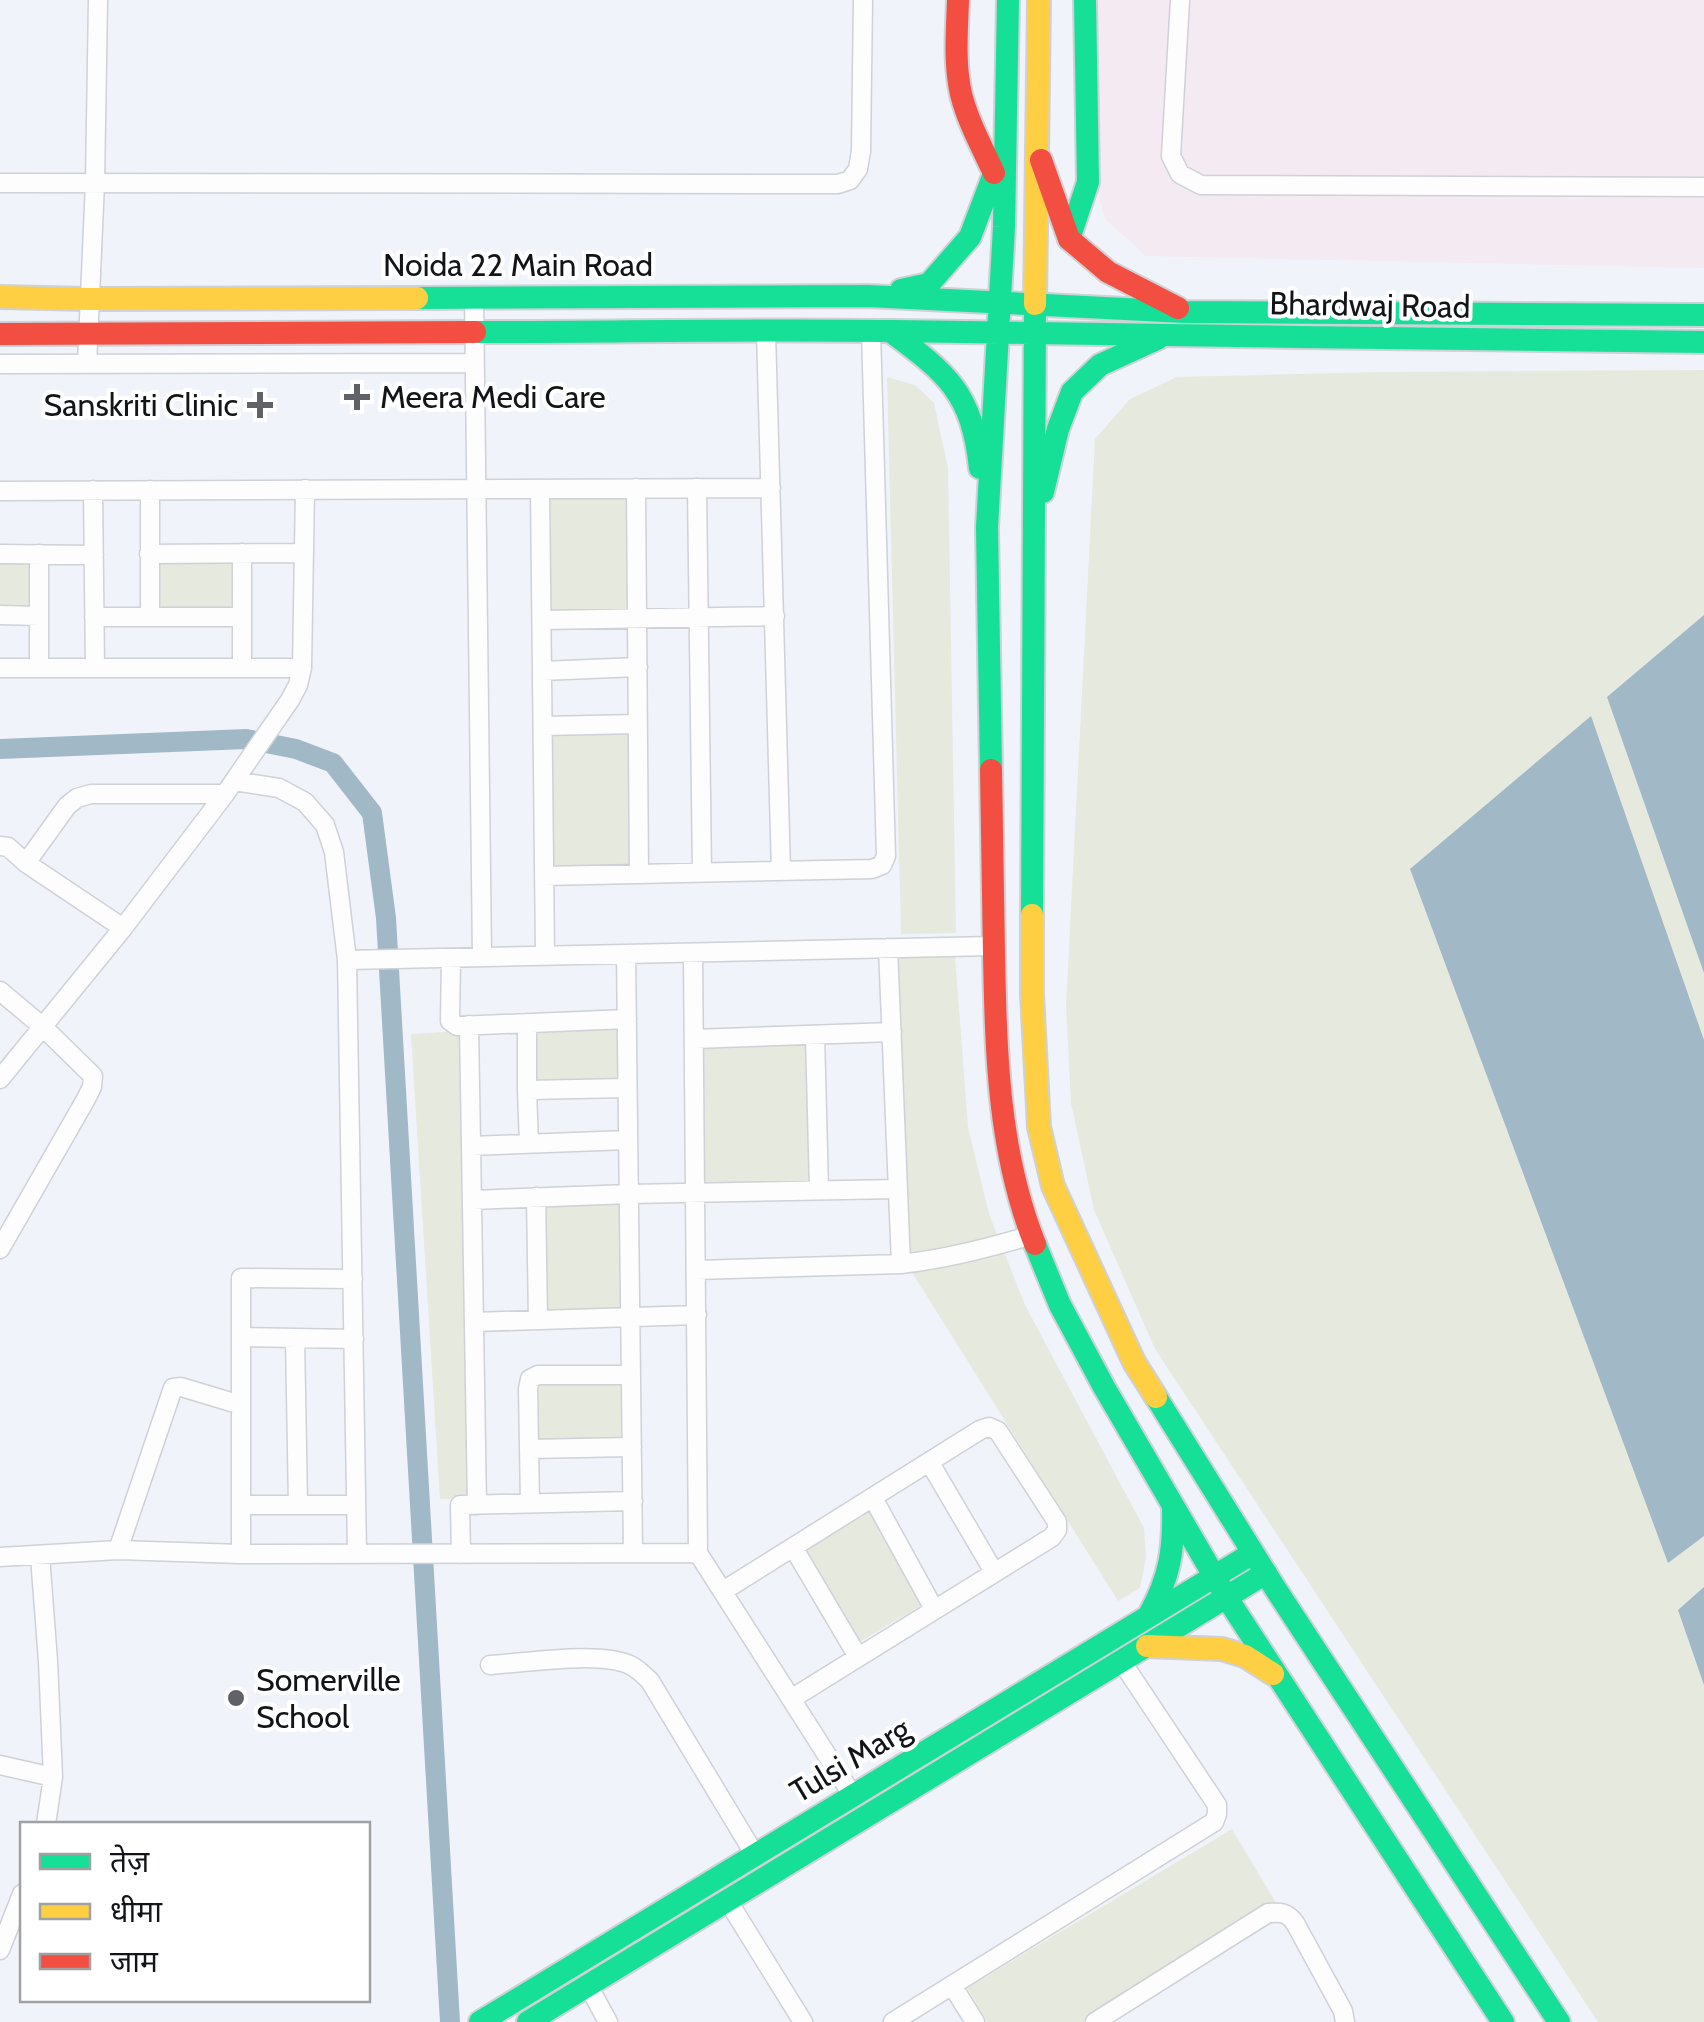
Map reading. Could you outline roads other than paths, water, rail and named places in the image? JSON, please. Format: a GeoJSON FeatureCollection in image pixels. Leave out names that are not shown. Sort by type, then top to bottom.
{"type":"FeatureCollection","features":[{"type":"Feature","properties":{"kind":"street"},"geometry":{"type":"LineString","coordinates":[[87,364],[98,0]]}},
{"type":"Feature","properties":{"kind":"street"},"geometry":{"type":"LineString","coordinates":[[0,183],[838,184],[850,180],[858,169],[861,151],[863,0]]}},
{"type":"Feature","properties":{"kind":"street"},"geometry":{"type":"LineString","coordinates":[[958,0],[959,85],[994,173]]}},
{"type":"Feature","properties":{"kind":"street"},"geometry":{"type":"LineString","coordinates":[[1008,0],[999,334],[986,526],[996,1050],[1011,1167],[1060,1305],[1104,1387],[1227,1598],[1503,2022]]}},
{"type":"Feature","properties":{"kind":"street"},"geometry":{"type":"LineString","coordinates":[[1039,0],[1032,994],[1039,1127],[1054,1186],[1134,1362],[1559,2022]]}},
{"type":"Feature","properties":{"kind":"street"},"geometry":{"type":"LineString","coordinates":[[1069,239],[1088,182],[1085,0]]}},
{"type":"Feature","properties":{"kind":"street"},"geometry":{"type":"LineString","coordinates":[[1180,0],[1171,156],[1180,174],[1201,185],[1704,187]]}},
{"type":"Feature","properties":{"kind":"street"},"geometry":{"type":"LineString","coordinates":[[868,296],[930,284],[970,237],[1006,143]]}},
{"type":"Feature","properties":{"kind":"street"},"geometry":{"type":"LineString","coordinates":[[1036,148],[1069,239],[1108,272],[1184,312]]}},
{"type":"Feature","properties":{"kind":"street"},"geometry":{"type":"LineString","coordinates":[[474,296],[482,957]]}},
{"type":"Feature","properties":{"kind":"street","name":"Noida 22 Main Road"},"geometry":{"type":"LineString","coordinates":[[0,297],[868,296],[1036,303]]}},
{"type":"Feature","properties":{"kind":"street","name":"Bhardwaj Road"},"geometry":{"type":"LineString","coordinates":[[1036,303],[1184,312],[1704,316]]}},
{"type":"Feature","properties":{"kind":"street"},"geometry":{"type":"LineString","coordinates":[[544,876],[872,869],[882,865],[886,856],[880,331],[920,353],[948,378],[967,407],[976,440],[986,526]]}},
{"type":"Feature","properties":{"kind":"street","name":"Noida 22 Main Road"},"geometry":{"type":"LineString","coordinates":[[0,334],[880,331],[1034,335]]}},
{"type":"Feature","properties":{"kind":"street"},"geometry":{"type":"LineString","coordinates":[[766,332],[780,871]]}},
{"type":"Feature","properties":{"kind":"street"},"geometry":{"type":"LineString","coordinates":[[1033,529],[1058,429],[1072,392],[1100,366],[1167,334]]}},
{"type":"Feature","properties":{"kind":"street","name":"Bhardwaj Road"},"geometry":{"type":"LineString","coordinates":[[1034,335],[1704,342]]}},
{"type":"Feature","properties":{"kind":"street"},"geometry":{"type":"LineString","coordinates":[[0,364],[474,364]]}},
{"type":"Feature","properties":{"kind":"street"},"geometry":{"type":"LineString","coordinates":[[636,488],[639,874]]}},
{"type":"Feature","properties":{"kind":"street"},"geometry":{"type":"LineString","coordinates":[[697,488],[702,873]]}},
{"type":"Feature","properties":{"kind":"street"},"geometry":{"type":"LineString","coordinates":[[0,490],[772,488]]}},
{"type":"Feature","properties":{"kind":"street"},"geometry":{"type":"LineString","coordinates":[[0,1079],[123,928],[234,781],[298,685],[302,668],[305,489]]}},
{"type":"Feature","properties":{"kind":"street"},"geometry":{"type":"LineString","coordinates":[[540,489],[545,956]]}},
{"type":"Feature","properties":{"kind":"street"},"geometry":{"type":"LineString","coordinates":[[93,490],[95,668]]}},
{"type":"Feature","properties":{"kind":"street"},"geometry":{"type":"LineString","coordinates":[[150,490],[150,617]]}},
{"type":"Feature","properties":{"kind":"street"},"geometry":{"type":"LineString","coordinates":[[242,553],[242,668]]}},
{"type":"Feature","properties":{"kind":"street"},"geometry":{"type":"LineString","coordinates":[[150,554],[304,553]]}},
{"type":"Feature","properties":{"kind":"street"},"geometry":{"type":"LineString","coordinates":[[0,554],[94,555]]}},
{"type":"Feature","properties":{"kind":"street"},"geometry":{"type":"LineString","coordinates":[[39,554],[39,668]]}},
{"type":"Feature","properties":{"kind":"street"},"geometry":{"type":"LineString","coordinates":[[0,615],[39,616]]}},
{"type":"Feature","properties":{"kind":"street"},"geometry":{"type":"LineString","coordinates":[[542,620],[774,616]]}},
{"type":"Feature","properties":{"kind":"street"},"geometry":{"type":"LineString","coordinates":[[94,617],[242,618]]}},
{"type":"Feature","properties":{"kind":"street"},"geometry":{"type":"LineString","coordinates":[[542,671],[638,667]]}},
{"type":"Feature","properties":{"kind":"street"},"geometry":{"type":"LineString","coordinates":[[0,668],[302,668]]}},
{"type":"Feature","properties":{"kind":"street"},"geometry":{"type":"LineString","coordinates":[[543,726],[638,724]]}},
{"type":"Feature","properties":{"kind":"street"},"geometry":{"type":"LineString","coordinates":[[26,863],[67,806],[92,794],[234,781],[279,788],[304,802],[325,825],[334,852],[347,960],[357,1554]]}},
{"type":"Feature","properties":{"kind":"street"},"geometry":{"type":"LineString","coordinates":[[0,846],[8,847],[123,928]]}},
{"type":"Feature","properties":{"kind":"street"},"geometry":{"type":"LineString","coordinates":[[347,960],[993,946]]}},
{"type":"Feature","properties":{"kind":"street"},"geometry":{"type":"LineString","coordinates":[[888,948],[901,1264]]}},
{"type":"Feature","properties":{"kind":"street"},"geometry":{"type":"LineString","coordinates":[[693,953],[698,1553],[853,1796]]}},
{"type":"Feature","properties":{"kind":"street"},"geometry":{"type":"LineString","coordinates":[[626,954],[633,1553]]}},
{"type":"Feature","properties":{"kind":"street"},"geometry":{"type":"LineString","coordinates":[[451,958],[450,1021],[457,1026],[626,1019]]}},
{"type":"Feature","properties":{"kind":"street"},"geometry":{"type":"LineString","coordinates":[[0,991],[93,1076],[92,1087],[0,1249]]}},
{"type":"Feature","properties":{"kind":"street"},"geometry":{"type":"LineString","coordinates":[[527,1023],[529,1144]]}},
{"type":"Feature","properties":{"kind":"street"},"geometry":{"type":"LineString","coordinates":[[469,1025],[477,1504]]}},
{"type":"Feature","properties":{"kind":"street"},"geometry":{"type":"LineString","coordinates":[[694,1040],[892,1032]]}},
{"type":"Feature","properties":{"kind":"street"},"geometry":{"type":"LineString","coordinates":[[815,1035],[818,1190]]}},
{"type":"Feature","properties":{"kind":"street"},"geometry":{"type":"LineString","coordinates":[[528,1090],[627,1088]]}},
{"type":"Feature","properties":{"kind":"street"},"geometry":{"type":"LineString","coordinates":[[471,1146],[628,1140]]}},
{"type":"Feature","properties":{"kind":"street"},"geometry":{"type":"LineString","coordinates":[[472,1200],[898,1189]]}},
{"type":"Feature","properties":{"kind":"street"},"geometry":{"type":"LineString","coordinates":[[536,1197],[538,1320]]}},
{"type":"Feature","properties":{"kind":"street"},"geometry":{"type":"LineString","coordinates":[[696,1270],[901,1264],[958,1256],[1032,1234]]}},
{"type":"Feature","properties":{"kind":"street"},"geometry":{"type":"LineString","coordinates":[[240,1554],[241,1278],[352,1279]]}},
{"type":"Feature","properties":{"kind":"street"},"geometry":{"type":"LineString","coordinates":[[474,1322],[696,1314]]}},
{"type":"Feature","properties":{"kind":"street"},"geometry":{"type":"LineString","coordinates":[[241,1338],[354,1339]]}},
{"type":"Feature","properties":{"kind":"street"},"geometry":{"type":"LineString","coordinates":[[295,1338],[298,1505]]}},
{"type":"Feature","properties":{"kind":"street"},"geometry":{"type":"LineString","coordinates":[[530,1503],[530,1379],[538,1375],[631,1374]]}},
{"type":"Feature","properties":{"kind":"street"},"geometry":{"type":"LineString","coordinates":[[118,1550],[172,1388],[181,1387],[241,1405]]}},
{"type":"Feature","properties":{"kind":"street"},"geometry":{"type":"LineString","coordinates":[[722,1591],[990,1426],[998,1432],[1057,1522],[1052,1537],[792,1699]]}},
{"type":"Feature","properties":{"kind":"street"},"geometry":{"type":"LineString","coordinates":[[529,1449],[632,1448]]}},
{"type":"Feature","properties":{"kind":"street"},"geometry":{"type":"LineString","coordinates":[[930,1463],[994,1572]]}},
{"type":"Feature","properties":{"kind":"street"},"geometry":{"type":"LineString","coordinates":[[873,1498],[934,1610]]}},
{"type":"Feature","properties":{"kind":"street"},"geometry":{"type":"LineString","coordinates":[[461,1554],[460,1505],[633,1501]]}},
{"type":"Feature","properties":{"kind":"street"},"geometry":{"type":"LineString","coordinates":[[241,1504],[356,1505]]}},
{"type":"Feature","properties":{"kind":"street"},"geometry":{"type":"LineString","coordinates":[[1147,1618],[1171,1569],[1172,1504]]}},
{"type":"Feature","properties":{"kind":"street"},"geometry":{"type":"LineString","coordinates":[[794,1547],[858,1657]]}},
{"type":"Feature","properties":{"kind":"street"},"geometry":{"type":"LineString","coordinates":[[0,1557],[118,1550],[240,1554],[698,1553]]}},
{"type":"Feature","properties":{"kind":"street"},"geometry":{"type":"LineString","coordinates":[[40,1556],[53,1778],[46,1822]]}},
{"type":"Feature","properties":{"kind":"street","name":"Tulsi Marg"},"geometry":{"type":"LineString","coordinates":[[480,2022],[1215,1577],[1260,1563]]}},
{"type":"Feature","properties":{"kind":"street","name":"Tulsi Marg"},"geometry":{"type":"LineString","coordinates":[[528,2022],[1227,1598],[1260,1563]]}},
{"type":"Feature","properties":{"kind":"street"},"geometry":{"type":"LineString","coordinates":[[1147,1646],[1206,1646],[1244,1655],[1280,1679]]}},
{"type":"Feature","properties":{"kind":"street"},"geometry":{"type":"LineString","coordinates":[[490,1666],[595,1658],[633,1666],[650,1681],[755,1855]]}},
{"type":"Feature","properties":{"kind":"street"},"geometry":{"type":"LineString","coordinates":[[893,2022],[1214,1822],[1217,1805],[1122,1662]]}},
{"type":"Feature","properties":{"kind":"street"},"geometry":{"type":"LineString","coordinates":[[0,1765],[53,1778]]}},
{"type":"Feature","properties":{"kind":"street"},"geometry":{"type":"LineString","coordinates":[[0,1950],[20,1899]]}},
{"type":"Feature","properties":{"kind":"street"},"geometry":{"type":"LineString","coordinates":[[728,1900],[803,2022]]}},
{"type":"Feature","properties":{"kind":"street"},"geometry":{"type":"LineString","coordinates":[[1095,2022],[1268,1913],[1280,1912],[1295,1923],[1345,2022]]}},
{"type":"Feature","properties":{"kind":"street"},"geometry":{"type":"LineString","coordinates":[[588,1985],[608,2022]]}},
{"type":"Feature","properties":{"kind":"street"},"geometry":{"type":"LineString","coordinates":[[952,1985],[975,2022]]}},
{"type":"Feature","properties":{"kind":"water"},"geometry":{"type":"Polygon","coordinates":[[[1704,615],[1704,973],[1607,697],[1704,615]]]}},
{"type":"Feature","properties":{"kind":"water"},"geometry":{"type":"Polygon","coordinates":[[[1591,716],[1704,1040],[1704,1536],[1668,1563],[1410,869],[1591,716]]]}},
{"type":"Feature","properties":{"kind":"water"},"geometry":{"type":"Polygon","coordinates":[[[1704,1587],[1704,1685],[1678,1610],[1704,1587]]]}},
{"type":"Feature","properties":{"kind":"waterway"},"geometry":{"type":"LineString","coordinates":[[0,749],[246,739],[296,749],[333,763],[372,813],[386,918],[450,2022]]}},
{"type":"Feature","properties":{"kind":"place","name":"Meera Medi Care"},"geometry":{"type":"Point","coordinates":[357,397]}},
{"type":"Feature","properties":{"kind":"place","name":"Sanskriti Clinic"},"geometry":{"type":"Point","coordinates":[260,405]}},
{"type":"Feature","properties":{"kind":"place","name":"Somerville School"},"geometry":{"type":"Point","coordinates":[236,1698]}}]}
